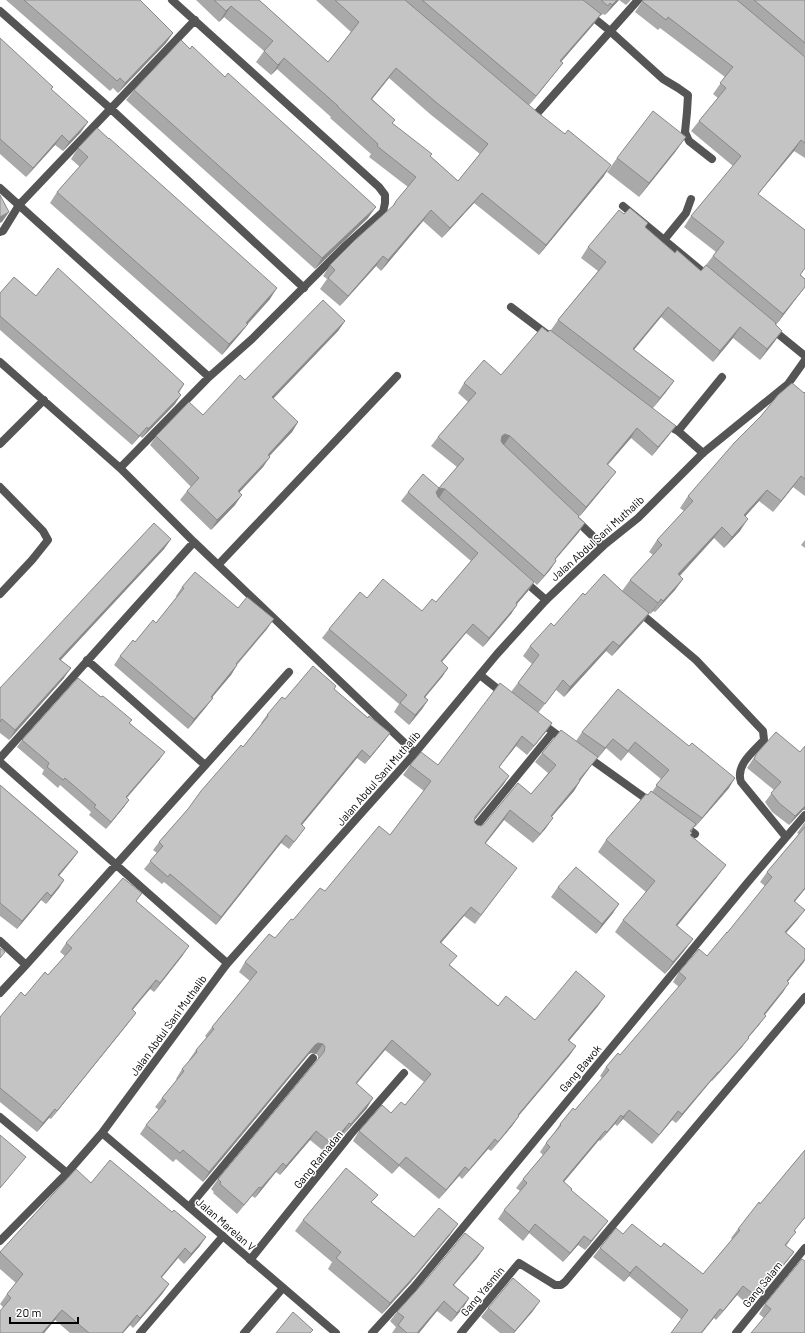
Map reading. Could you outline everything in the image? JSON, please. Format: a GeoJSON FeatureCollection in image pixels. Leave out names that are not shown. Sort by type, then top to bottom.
{"type":"FeatureCollection","features":[{"type":"Feature","properties":{"kind":"street"},"geometry":{"type":"LineString","coordinates":[[120,468],[209,377],[252,339],[344,247],[383,212],[385,203],[385,195],[379,187],[172,0]]}},
{"type":"Feature","properties":{"kind":"street"},"geometry":{"type":"LineString","coordinates":[[521,108],[533,118],[638,0]]}},
{"type":"Feature","properties":{"kind":"street"},"geometry":{"type":"LineString","coordinates":[[582,9],[610,31],[663,79],[688,95],[688,112],[685,132],[689,141],[712,159]]}},
{"type":"Feature","properties":{"kind":"street"},"geometry":{"type":"LineString","coordinates":[[0,11],[111,109],[304,288]]}},
{"type":"Feature","properties":{"kind":"street"},"geometry":{"type":"LineString","coordinates":[[0,232],[19,206],[195,20]]}},
{"type":"Feature","properties":{"kind":"street"},"geometry":{"type":"LineString","coordinates":[[0,188],[209,377]]}},
{"type":"Feature","properties":{"kind":"street"},"geometry":{"type":"LineString","coordinates":[[664,240],[686,213],[692,199]]}},
{"type":"Feature","properties":{"kind":"street"},"geometry":{"type":"LineString","coordinates":[[623,206],[713,281]]}},
{"type":"Feature","properties":{"kind":"street"},"geometry":{"type":"LineString","coordinates":[[511,307],[554,340]]}},
{"type":"Feature","properties":{"kind":"street"},"geometry":{"type":"LineString","coordinates":[[768,326],[805,356]]}},
{"type":"Feature","properties":{"kind":"street","name":"Jalan Abdul Sani Muthalib"},"geometry":{"type":"LineString","coordinates":[[0,1241],[67,1173],[102,1134],[226,965],[415,753],[480,675],[546,600],[603,546],[638,518],[703,453],[790,386],[805,360]]}},
{"type":"Feature","properties":{"kind":"street"},"geometry":{"type":"LineString","coordinates":[[0,362],[120,468],[194,542],[415,753]]}},
{"type":"Feature","properties":{"kind":"street"},"geometry":{"type":"LineString","coordinates":[[218,565],[397,376]]}},
{"type":"Feature","properties":{"kind":"street"},"geometry":{"type":"LineString","coordinates":[[678,431],[722,377]]}},
{"type":"Feature","properties":{"kind":"street"},"geometry":{"type":"LineString","coordinates":[[0,444],[44,400]]}},
{"type":"Feature","properties":{"kind":"street"},"geometry":{"type":"LineString","coordinates":[[660,420],[678,431],[703,453]]}},
{"type":"Feature","properties":{"kind":"street"},"geometry":{"type":"LineString","coordinates":[[0,487],[44,532],[48,540],[32,560],[0,594]]}},
{"type":"Feature","properties":{"kind":"street"},"geometry":{"type":"LineString","coordinates":[[569,514],[603,546]]}},
{"type":"Feature","properties":{"kind":"street"},"geometry":{"type":"LineString","coordinates":[[0,758],[194,542]]}},
{"type":"Feature","properties":{"kind":"street"},"geometry":{"type":"LineString","coordinates":[[517,574],[546,600]]}},
{"type":"Feature","properties":{"kind":"street"},"geometry":{"type":"LineString","coordinates":[[632,607],[696,660],[763,731],[764,740],[742,765],[740,778],[741,782],[786,837]]}},
{"type":"Feature","properties":{"kind":"street"},"geometry":{"type":"LineString","coordinates":[[88,660],[205,765]]}},
{"type":"Feature","properties":{"kind":"street"},"geometry":{"type":"LineString","coordinates":[[0,993],[289,672]]}},
{"type":"Feature","properties":{"kind":"street"},"geometry":{"type":"LineString","coordinates":[[480,675],[511,699]]}},
{"type":"Feature","properties":{"kind":"street"},"geometry":{"type":"LineString","coordinates":[[535,718],[656,806]]}},
{"type":"Feature","properties":{"kind":"street"},"geometry":{"type":"LineString","coordinates":[[473,830],[554,732]]}},
{"type":"Feature","properties":{"kind":"street"},"geometry":{"type":"LineString","coordinates":[[0,762],[227,963],[226,965]]}},
{"type":"Feature","properties":{"kind":"street","name":"Gang Bawok"},"geometry":{"type":"LineString","coordinates":[[372,1333],[414,1287],[805,815]]}},
{"type":"Feature","properties":{"kind":"street"},"geometry":{"type":"LineString","coordinates":[[676,820],[695,834]]}},
{"type":"Feature","properties":{"kind":"street"},"geometry":{"type":"LineString","coordinates":[[0,942],[26,965]]}},
{"type":"Feature","properties":{"kind":"street","name":"Gang Yasmin"},"geometry":{"type":"LineString","coordinates":[[461,1333],[519,1263],[555,1285],[561,1285],[565,1282],[805,997]]}},
{"type":"Feature","properties":{"kind":"street"},"geometry":{"type":"LineString","coordinates":[[189,1207],[313,1058]]}},
{"type":"Feature","properties":{"kind":"street","name":"Gang Ramadan"},"geometry":{"type":"LineString","coordinates":[[250,1260],[351,1134],[404,1073]]}},
{"type":"Feature","properties":{"kind":"street"},"geometry":{"type":"LineString","coordinates":[[0,1117],[67,1173]]}},
{"type":"Feature","properties":{"kind":"street","name":"Jalan Marelan V"},"geometry":{"type":"LineString","coordinates":[[102,1134],[336,1333]]}},
{"type":"Feature","properties":{"kind":"street"},"geometry":{"type":"LineString","coordinates":[[140,1333],[223,1236]]}},
{"type":"Feature","properties":{"kind":"street","name":"Gang Salam"},"geometry":{"type":"LineString","coordinates":[[736,1333],[805,1248]]}},
{"type":"Feature","properties":{"kind":"street"},"geometry":{"type":"LineString","coordinates":[[244,1333],[283,1288]]}},
{"type":"Feature","properties":{"kind":"building"},"geometry":{"type":"Polygon","coordinates":[[[24,0],[140,0],[173,33],[125,83],[120,78],[117,81],[24,0]]]}},
{"type":"Feature","properties":{"kind":"building"},"geometry":{"type":"Polygon","coordinates":[[[214,0],[259,0],[328,62],[359,22],[335,0],[405,0],[537,112],[565,134],[568,130],[611,165],[546,245],[482,193],[450,228],[431,210],[388,260],[383,256],[348,296],[328,278],[335,270],[330,265],[394,205],[416,177],[377,146],[378,144],[338,106],[284,58],[278,65],[264,51],[273,41],[231,6],[226,11],[214,0]],[[396,68],[371,99],[395,120],[392,123],[432,154],[430,156],[458,181],[488,144],[396,68]]]}},
{"type":"Feature","properties":{"kind":"building"},"geometry":{"type":"Polygon","coordinates":[[[422,0],[583,0],[601,14],[560,61],[563,63],[536,96],[422,0]]]}},
{"type":"Feature","properties":{"kind":"building"},"geometry":{"type":"Polygon","coordinates":[[[601,0],[617,0],[612,5],[610,3],[608,6],[601,0]]]}},
{"type":"Feature","properties":{"kind":"building"},"geometry":{"type":"Polygon","coordinates":[[[737,0],[805,57],[805,143],[801,140],[758,194],[805,230],[805,268],[800,275],[805,279],[805,287],[783,314],[713,256],[724,242],[691,216],[741,156],[699,121],[726,88],[720,83],[733,67],[668,17],[666,20],[642,1],[737,0]]]}},
{"type":"Feature","properties":{"kind":"building"},"geometry":{"type":"Polygon","coordinates":[[[754,0],[805,0],[805,43],[754,0]]]}},
{"type":"Feature","properties":{"kind":"building"},"geometry":{"type":"Polygon","coordinates":[[[0,38],[53,87],[51,89],[88,122],[69,142],[62,135],[33,168],[0,139],[0,38]]]}},
{"type":"Feature","properties":{"kind":"building"},"geometry":{"type":"Polygon","coordinates":[[[181,40],[190,49],[192,46],[225,77],[228,73],[376,207],[322,258],[134,90],[181,40]]]}},
{"type":"Feature","properties":{"kind":"building"},"geometry":{"type":"Polygon","coordinates":[[[653,111],[686,137],[649,183],[617,158],[653,111]]]}},
{"type":"Feature","properties":{"kind":"building"},"geometry":{"type":"Polygon","coordinates":[[[97,128],[277,288],[246,323],[248,324],[229,344],[57,192],[88,157],[78,148],[97,128]]]}},
{"type":"Feature","properties":{"kind":"building"},"geometry":{"type":"Polygon","coordinates":[[[0,195],[9,212],[0,217],[0,195]]]}},
{"type":"Feature","properties":{"kind":"building"},"geometry":{"type":"Polygon","coordinates":[[[630,208],[648,223],[645,227],[675,253],[677,250],[701,271],[706,265],[776,323],[775,324],[782,331],[767,349],[740,327],[720,351],[668,307],[633,349],[674,381],[660,398],[558,320],[606,262],[588,247],[619,210],[624,214],[630,208]]]}},
{"type":"Feature","properties":{"kind":"building"},"geometry":{"type":"Polygon","coordinates":[[[58,268],[184,384],[178,392],[181,395],[148,429],[147,427],[139,436],[0,316],[0,293],[14,277],[36,296],[58,268]]]}},
{"type":"Feature","properties":{"kind":"building"},"geometry":{"type":"Polygon","coordinates":[[[323,300],[345,321],[272,397],[298,422],[268,455],[270,457],[238,491],[242,495],[217,520],[187,491],[199,478],[156,436],[189,402],[203,415],[240,375],[245,380],[323,300]]]}},
{"type":"Feature","properties":{"kind":"building"},"geometry":{"type":"Polygon","coordinates":[[[542,327],[548,332],[550,330],[676,426],[658,447],[637,428],[607,464],[616,472],[586,507],[510,436],[505,434],[502,436],[501,441],[503,444],[585,523],[555,559],[556,561],[544,576],[445,489],[439,488],[464,459],[438,437],[476,393],[464,383],[484,360],[501,375],[542,327]]]}},
{"type":"Feature","properties":{"kind":"building"},"geometry":{"type":"Polygon","coordinates":[[[792,383],[804,393],[805,392],[805,479],[801,476],[781,501],[767,490],[744,515],[748,519],[732,537],[722,527],[678,574],[683,579],[663,601],[661,599],[658,603],[630,580],[662,545],[657,540],[693,501],[688,496],[735,442],[761,416],[778,395],[792,383]]]}},
{"type":"Feature","properties":{"kind":"building"},"geometry":{"type":"Polygon","coordinates":[[[423,474],[439,488],[436,492],[438,497],[534,582],[489,638],[473,624],[441,661],[448,668],[424,697],[428,700],[415,715],[400,703],[407,695],[329,629],[360,592],[367,598],[383,579],[422,611],[432,599],[436,602],[478,553],[408,492],[423,474]]]}},
{"type":"Feature","properties":{"kind":"building"},"geometry":{"type":"Polygon","coordinates":[[[154,523],[171,539],[59,659],[71,668],[15,730],[2,719],[0,722],[0,688],[154,523]]]}},
{"type":"Feature","properties":{"kind":"building"},"geometry":{"type":"Polygon","coordinates":[[[195,572],[238,608],[247,597],[274,619],[236,664],[237,665],[211,697],[213,698],[194,719],[120,656],[133,640],[135,642],[153,620],[156,623],[184,588],[182,587],[195,572]]]}},
{"type":"Feature","properties":{"kind":"building"},"geometry":{"type":"Polygon","coordinates":[[[604,574],[649,613],[619,646],[613,641],[570,687],[563,680],[545,704],[518,683],[539,655],[530,646],[551,623],[554,626],[583,593],[585,595],[604,574]]]}},
{"type":"Feature","properties":{"kind":"building"},"geometry":{"type":"Polygon","coordinates":[[[313,666],[336,686],[334,689],[368,718],[369,716],[390,733],[370,757],[362,750],[301,824],[305,828],[294,842],[286,835],[221,917],[170,874],[168,877],[150,861],[163,846],[159,842],[188,809],[201,791],[241,745],[243,747],[282,697],[285,699],[313,666]]]}},
{"type":"Feature","properties":{"kind":"building"},"geometry":{"type":"Polygon","coordinates":[[[78,678],[132,720],[129,723],[165,752],[126,797],[129,800],[111,822],[94,807],[96,805],[65,778],[63,780],[47,767],[49,763],[22,740],[78,678]]]}},
{"type":"Feature","properties":{"kind":"building"},"geometry":{"type":"Polygon","coordinates":[[[500,683],[552,723],[534,746],[522,736],[499,767],[509,776],[475,817],[474,822],[477,825],[481,826],[484,824],[518,783],[531,794],[556,765],[542,753],[561,730],[598,757],[551,816],[553,818],[540,834],[510,810],[485,843],[517,868],[481,915],[471,907],[440,942],[457,956],[449,965],[498,1006],[506,996],[535,1020],[576,971],[605,996],[568,1040],[576,1046],[518,1115],[519,1116],[498,1142],[495,1139],[469,1170],[465,1167],[446,1190],[406,1157],[399,1165],[359,1131],[382,1105],[391,1113],[401,1102],[405,1105],[431,1074],[392,1040],[356,1083],[373,1098],[351,1124],[349,1123],[332,1144],[316,1131],[286,1166],[283,1163],[261,1188],[259,1187],[244,1205],[220,1184],[221,1182],[218,1179],[324,1052],[325,1047],[323,1044],[318,1043],[315,1045],[209,1172],[183,1150],[180,1153],[146,1125],[166,1101],[162,1098],[184,1071],[182,1069],[197,1052],[196,1050],[214,1029],[212,1027],[257,972],[245,962],[269,934],[275,938],[291,919],[293,920],[320,888],[325,891],[379,826],[390,835],[431,781],[410,765],[421,752],[438,765],[500,683]]]}},
{"type":"Feature","properties":{"kind":"building"},"geometry":{"type":"Polygon","coordinates":[[[618,689],[689,746],[692,743],[735,778],[702,818],[656,785],[669,770],[635,742],[628,751],[613,739],[605,748],[582,732],[618,689]]]}},
{"type":"Feature","properties":{"kind":"building"},"geometry":{"type":"Polygon","coordinates":[[[776,732],[800,752],[805,746],[805,806],[795,816],[779,803],[771,793],[781,782],[754,759],[757,753],[776,732]]]}},
{"type":"Feature","properties":{"kind":"building"},"geometry":{"type":"Polygon","coordinates":[[[0,785],[78,852],[58,875],[64,880],[51,896],[47,892],[22,921],[0,903],[0,785]]]}},
{"type":"Feature","properties":{"kind":"building"},"geometry":{"type":"Polygon","coordinates":[[[651,791],[696,824],[690,831],[692,833],[690,835],[726,865],[676,925],[693,939],[673,962],[623,920],[655,881],[606,840],[646,794],[648,795],[651,791]]]}},
{"type":"Feature","properties":{"kind":"building"},"geometry":{"type":"Polygon","coordinates":[[[805,827],[805,888],[794,901],[805,910],[785,932],[805,949],[805,959],[787,981],[789,983],[764,1014],[766,1016],[748,1037],[749,1038],[682,1114],[678,1111],[659,1135],[629,1110],[623,1117],[621,1115],[607,1132],[605,1131],[563,1181],[572,1189],[571,1190],[608,1221],[591,1241],[584,1236],[570,1253],[535,1224],[529,1232],[504,1210],[527,1183],[523,1179],[550,1147],[546,1143],[573,1108],[575,1110],[609,1070],[606,1067],[618,1053],[620,1055],[686,978],[679,972],[699,949],[707,956],[727,933],[772,877],[767,872],[805,827]]]}},
{"type":"Feature","properties":{"kind":"building"},"geometry":{"type":"Polygon","coordinates":[[[576,867],[619,904],[602,924],[558,887],[576,867]]]}},
{"type":"Feature","properties":{"kind":"building"},"geometry":{"type":"Polygon","coordinates":[[[123,878],[142,893],[136,901],[189,946],[160,983],[156,980],[132,1009],[136,1013],[57,1111],[55,1109],[43,1123],[0,1088],[0,1017],[21,992],[25,996],[45,972],[48,975],[72,948],[66,943],[123,878]]]}},
{"type":"Feature","properties":{"kind":"building"},"geometry":{"type":"Polygon","coordinates":[[[0,948],[5,952],[0,958],[0,948]]]}},
{"type":"Feature","properties":{"kind":"building"},"geometry":{"type":"Polygon","coordinates":[[[0,1135],[26,1157],[0,1188],[0,1135]]]}},
{"type":"Feature","properties":{"kind":"building"},"geometry":{"type":"Polygon","coordinates":[[[805,1150],[805,1217],[794,1231],[796,1232],[785,1245],[794,1252],[757,1297],[743,1286],[723,1311],[720,1309],[701,1333],[671,1333],[688,1310],[636,1266],[630,1273],[600,1248],[616,1228],[623,1234],[632,1224],[661,1247],[664,1243],[703,1274],[740,1230],[738,1229],[759,1202],[760,1204],[805,1150]]]}},
{"type":"Feature","properties":{"kind":"building"},"geometry":{"type":"Polygon","coordinates":[[[110,1160],[172,1212],[174,1210],[206,1237],[191,1254],[185,1248],[161,1277],[169,1284],[140,1318],[137,1315],[122,1333],[89,1333],[62,1310],[42,1333],[0,1333],[0,1311],[11,1298],[7,1294],[23,1274],[0,1252],[76,1169],[91,1183],[110,1160]]]}},
{"type":"Feature","properties":{"kind":"building"},"geometry":{"type":"Polygon","coordinates":[[[346,1168],[378,1195],[371,1202],[414,1237],[439,1208],[458,1224],[390,1303],[336,1258],[341,1252],[303,1220],[346,1168]]]}},
{"type":"Feature","properties":{"kind":"building"},"geometry":{"type":"Polygon","coordinates":[[[465,1233],[484,1248],[453,1285],[469,1298],[457,1313],[444,1301],[417,1333],[407,1333],[398,1325],[404,1317],[397,1312],[465,1233]]]}},
{"type":"Feature","properties":{"kind":"building"},"geometry":{"type":"Polygon","coordinates":[[[802,1259],[805,1261],[805,1333],[751,1333],[771,1309],[765,1304],[802,1259]]]}},
{"type":"Feature","properties":{"kind":"building"},"geometry":{"type":"Polygon","coordinates":[[[513,1278],[540,1301],[515,1331],[488,1308],[513,1278]]]}},
{"type":"Feature","properties":{"kind":"building"},"geometry":{"type":"Polygon","coordinates":[[[293,1312],[313,1330],[310,1333],[276,1333],[293,1312]]]}}]}
